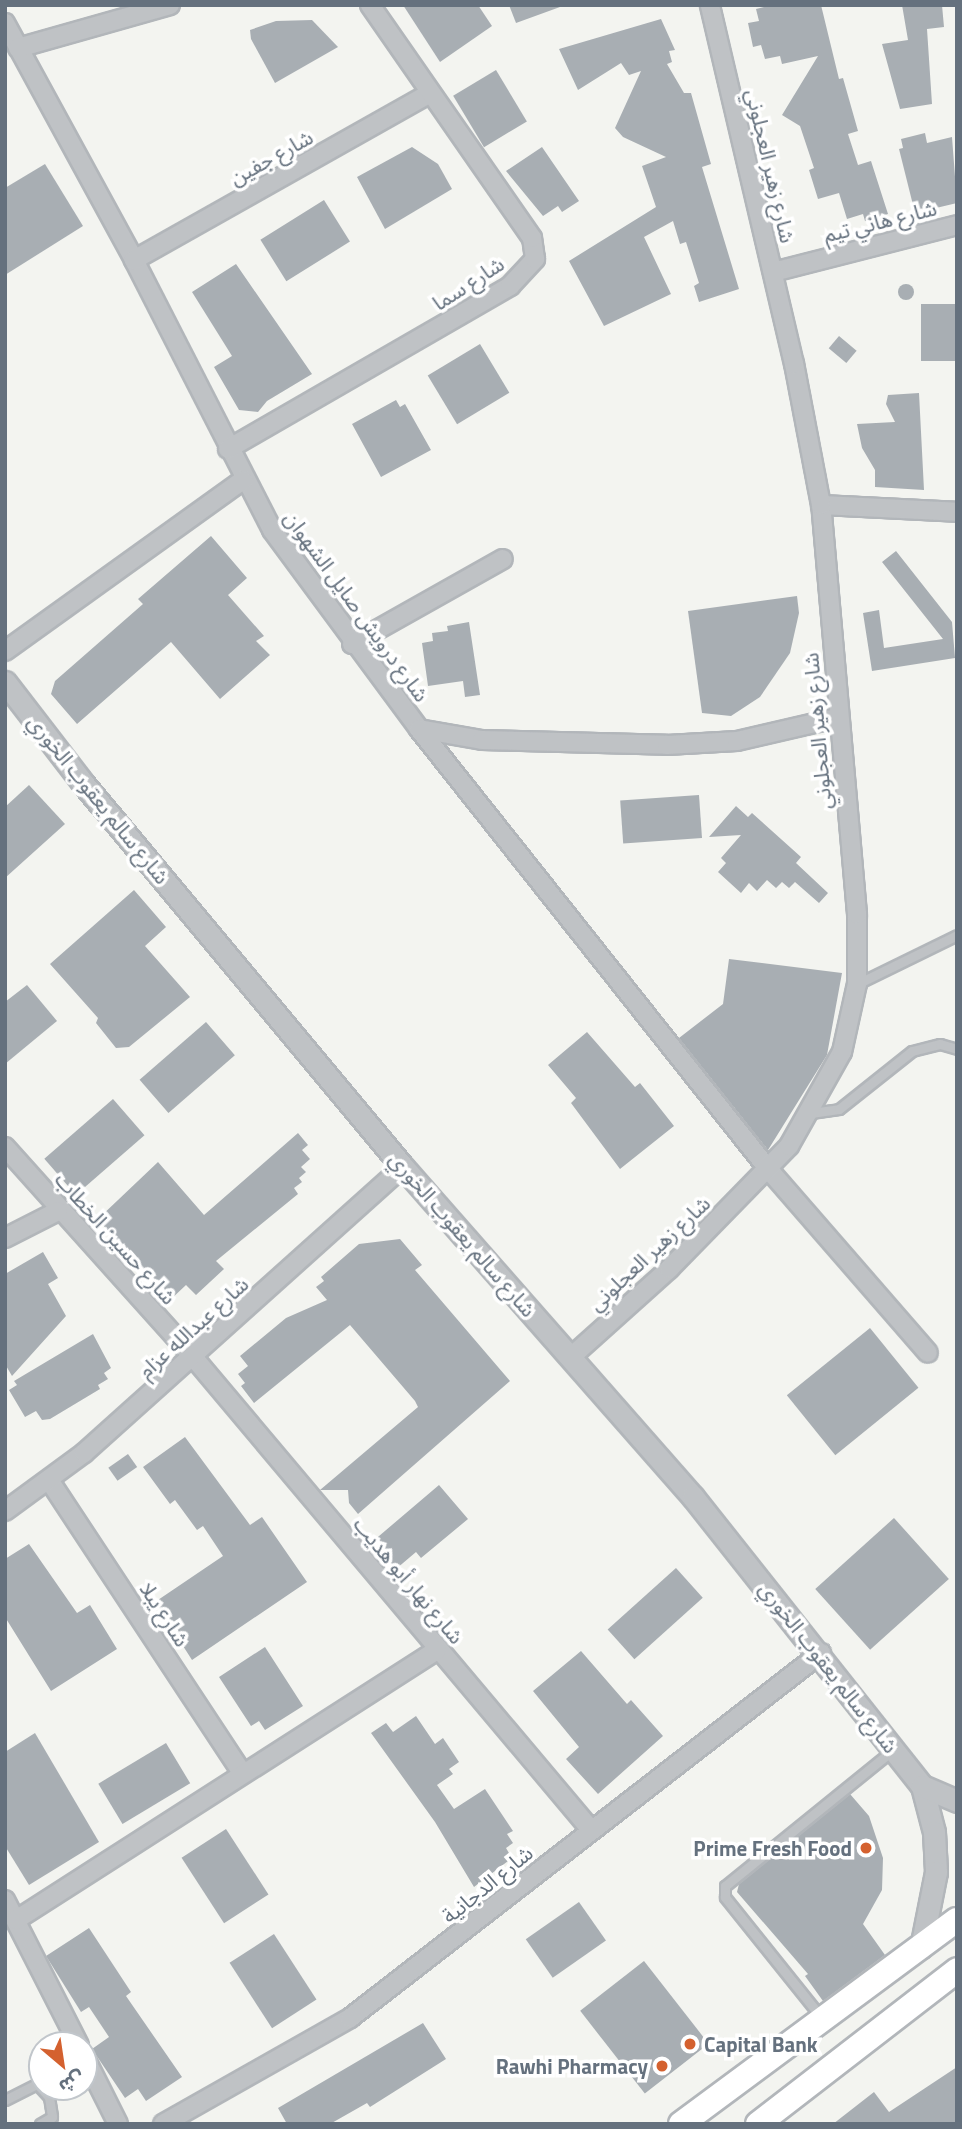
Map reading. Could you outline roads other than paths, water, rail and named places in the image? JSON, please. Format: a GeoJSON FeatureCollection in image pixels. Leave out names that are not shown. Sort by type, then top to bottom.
{"type":"FeatureCollection","features":[{"type":"Feature","properties":{"kind":"main road"},"geometry":{"type":"LineString","coordinates":[[681,2124],[821,2017],[957,1920]]}},
{"type":"Feature","properties":{"kind":"main road"},"geometry":{"type":"LineString","coordinates":[[758,2124],[957,1970]]}},
{"type":"Feature","properties":{"kind":"street"},"geometry":{"type":"LineString","coordinates":[[18,48],[170,5]]}},
{"type":"Feature","properties":{"kind":"street","name":"شارع سما"},"geometry":{"type":"LineString","coordinates":[[228,449],[510,286],[535,259],[532,238],[429,94],[370,5]]}},
{"type":"Feature","properties":{"kind":"street","name":"شارع زهير العجلوني"},"geometry":{"type":"LineString","coordinates":[[571,1357],[769,1170],[811,1113],[842,1052],[858,984],[857,914],[821,505],[773,272],[710,5]]}},
{"type":"Feature","properties":{"kind":"street","name":"شارع درويش صايل الشهوان"},"geometry":{"type":"LineString","coordinates":[[5,23],[134,260],[243,480],[272,530],[352,644],[419,729],[482,740],[667,745],[737,741],[838,718]]}},
{"type":"Feature","properties":{"kind":"street","name":"شارع جفين"},"geometry":{"type":"LineString","coordinates":[[134,260],[429,94]]}},
{"type":"Feature","properties":{"kind":"street","name":"شارع هاني تيم"},"geometry":{"type":"LineString","coordinates":[[773,272],[957,225]]}},
{"type":"Feature","properties":{"kind":"street"},"geometry":{"type":"LineString","coordinates":[[5,651],[243,480]]}},
{"type":"Feature","properties":{"kind":"street"},"geometry":{"type":"LineString","coordinates":[[821,505],[957,512]]}},
{"type":"Feature","properties":{"kind":"street"},"geometry":{"type":"LineString","coordinates":[[352,644],[503,559]]}},
{"type":"Feature","properties":{"kind":"street","name":"شارع سالم يعقوب الخوري"},"geometry":{"type":"LineString","coordinates":[[5,682],[82,782],[402,1167],[571,1357],[821,1653],[922,1786],[934,1832],[936,1872],[921,1948]]}},
{"type":"Feature","properties":{"kind":"street"},"geometry":{"type":"LineString","coordinates":[[419,729],[769,1170],[928,1353]]}},
{"type":"Feature","properties":{"kind":"street","name":"شارع حسين الخطاب"},"geometry":{"type":"LineString","coordinates":[[5,1147],[58,1211],[194,1357]]}},
{"type":"Feature","properties":{"kind":"street","name":"شارع عبدالله عزام"},"geometry":{"type":"LineString","coordinates":[[5,1511],[50,1480],[194,1357],[402,1167]]}},
{"type":"Feature","properties":{"kind":"street"},"geometry":{"type":"LineString","coordinates":[[5,1238],[58,1211]]}},
{"type":"Feature","properties":{"kind":"street","name":"شارع نهار أبو هديب"},"geometry":{"type":"LineString","coordinates":[[194,1357],[437,1650],[591,1830]]}},
{"type":"Feature","properties":{"kind":"street","name":"شارع يبلا"},"geometry":{"type":"LineString","coordinates":[[50,1480],[242,1773]]}},
{"type":"Feature","properties":{"kind":"street"},"geometry":{"type":"LineString","coordinates":[[16,1920],[437,1650]]}},
{"type":"Feature","properties":{"kind":"street","name":"شارع الدجانية"},"geometry":{"type":"LineString","coordinates":[[163,2124],[350,2018],[821,1653]]}},
{"type":"Feature","properties":{"kind":"street"},"geometry":{"type":"LineString","coordinates":[[922,1786],[957,1801]]}},
{"type":"Feature","properties":{"kind":"street"},"geometry":{"type":"LineString","coordinates":[[5,1900],[72,2031]]}},
{"type":"Feature","properties":{"kind":"street"},"geometry":{"type":"LineString","coordinates":[[98,2084],[118,2124]]}},
{"type":"Feature","properties":{"kind":"lane"},"geometry":{"type":"LineString","coordinates":[[858,984],[957,935]]}},
{"type":"Feature","properties":{"kind":"lane"},"geometry":{"type":"LineString","coordinates":[[811,1113],[839,1109],[912,1051],[940,1044],[957,1049]]}},
{"type":"Feature","properties":{"kind":"lane"},"geometry":{"type":"LineString","coordinates":[[821,2017],[725,1897],[725,1886],[895,1749]]}},
{"type":"Feature","properties":{"kind":"lane"},"geometry":{"type":"LineString","coordinates":[[5,2100],[37,2084],[49,2097],[52,2117],[40,2124]]}},
{"type":"Feature","properties":{"kind":"place","name":"Prime Fresh Food"},"geometry":{"type":"Point","coordinates":[866,1848]}},
{"type":"Feature","properties":{"kind":"place","name":"Capital Bank"},"geometry":{"type":"Point","coordinates":[690,2044]}},
{"type":"Feature","properties":{"kind":"place","name":"Rawhi Pharmacy"},"geometry":{"type":"Point","coordinates":[662,2066]}}]}
